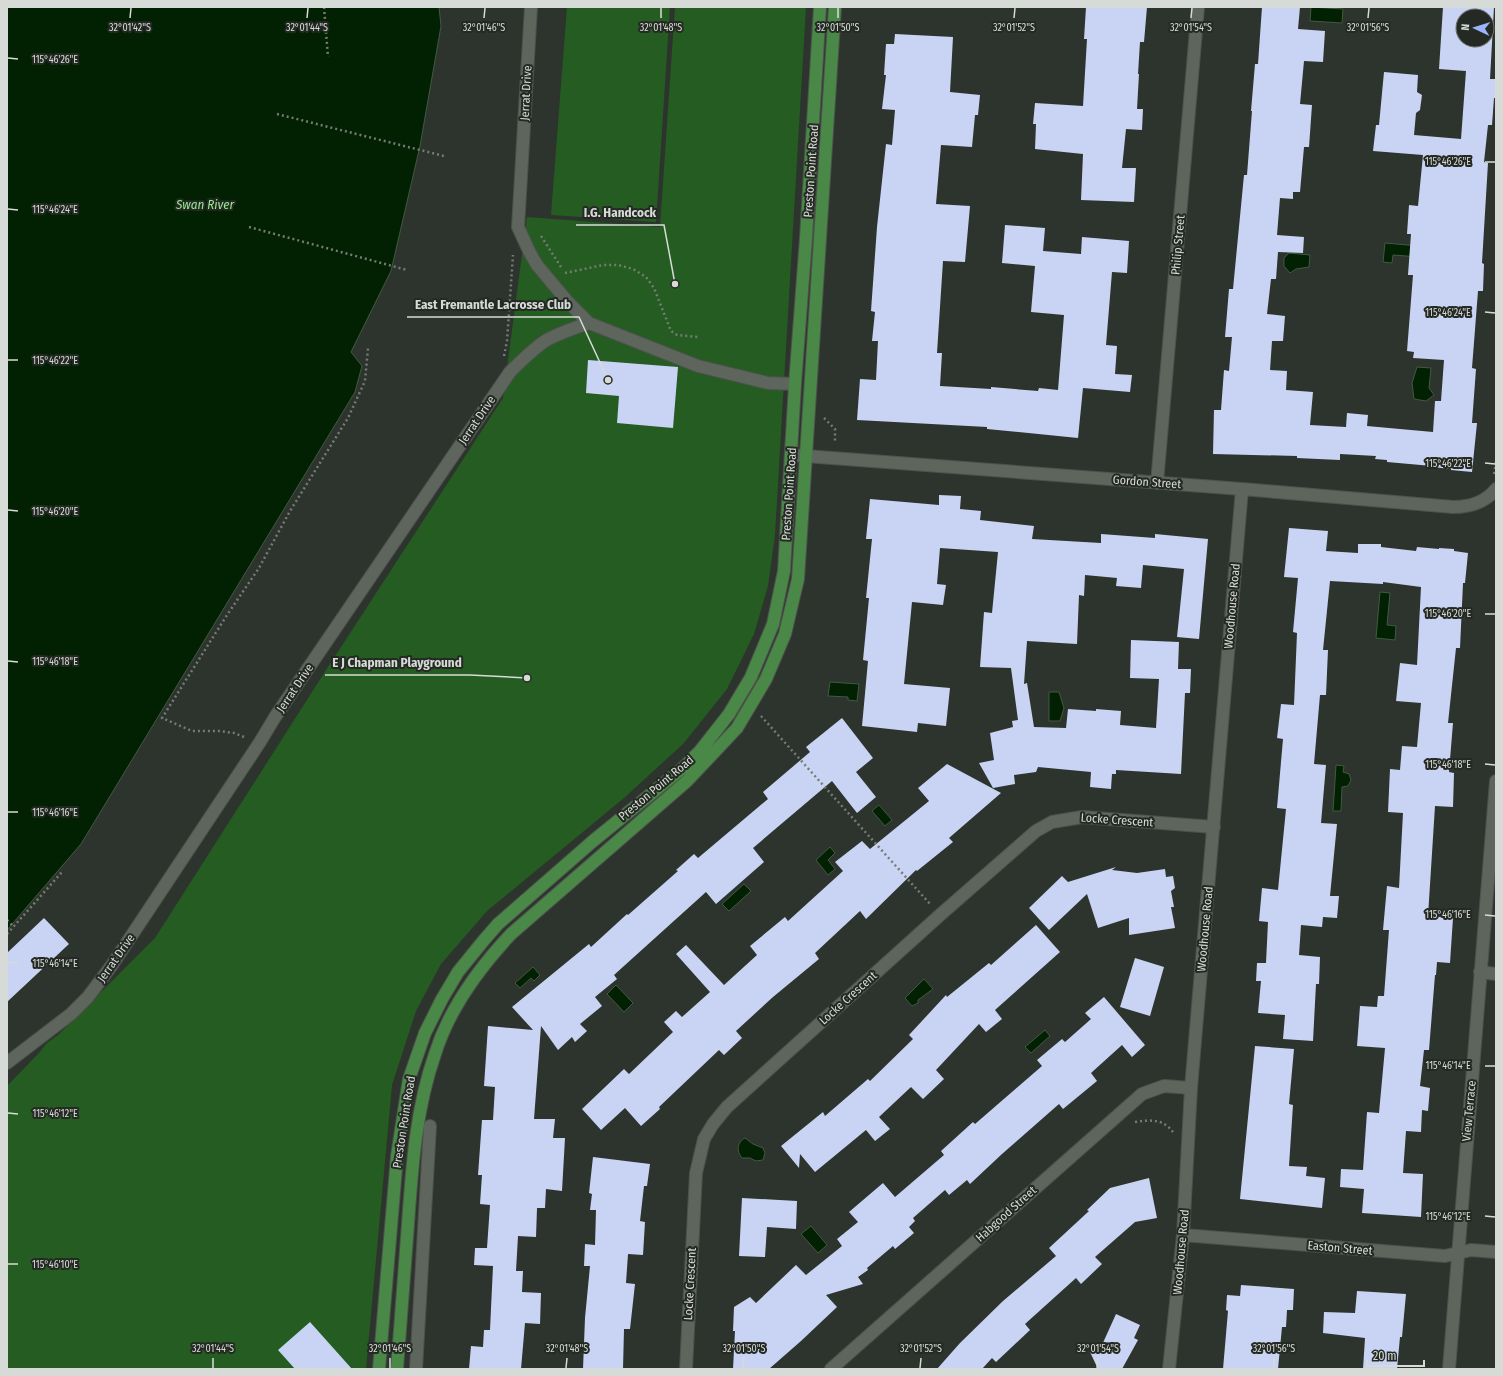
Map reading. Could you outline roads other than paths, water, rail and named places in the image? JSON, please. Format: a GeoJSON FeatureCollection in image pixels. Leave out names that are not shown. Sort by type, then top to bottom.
{"type":"FeatureCollection","features":[{"type":"Feature","properties":{"kind":"main road","name":"Preston Point Road"},"geometry":{"type":"LineString","coordinates":[[379,1369],[397,1156],[409,1079],[425,1033],[442,999],[458,972],[498,924],[593,841],[683,768],[700,751],[729,714],[751,677],[773,624],[784,571],[820,7]]}},
{"type":"Feature","properties":{"kind":"main road","name":"Preston Point Road"},"geometry":{"type":"LineString","coordinates":[[397,1369],[412,1172],[420,1116],[435,1052],[450,1019],[468,986],[491,955],[511,934],[687,781],[737,728],[766,679],[785,634],[798,579],[835,7]]}},
{"type":"Feature","properties":{"kind":"street","name":"Jerrat Drive"},"geometry":{"type":"LineString","coordinates":[[531,7],[518,227],[534,259],[568,302],[589,323],[698,366],[768,383],[795,384]]}},
{"type":"Feature","properties":{"kind":"street","name":"Philip Street"},"geometry":{"type":"LineString","coordinates":[[1157,483],[1198,7]]}},
{"type":"Feature","properties":{"kind":"street","name":"Jerrat Drive"},"geometry":{"type":"LineString","coordinates":[[7,1064],[71,1014],[88,997],[131,937],[275,717],[510,372],[524,358],[546,341],[566,331],[589,323]]}},
{"type":"Feature","properties":{"kind":"street","name":"Gordon Street"},"geometry":{"type":"LineString","coordinates":[[792,455],[1242,489],[1453,507],[1467,507],[1478,503],[1488,498],[1496,489]]}},
{"type":"Feature","properties":{"kind":"street","name":"Woodhouse Road"},"geometry":{"type":"LineString","coordinates":[[1169,1369],[1183,1235],[1191,1088],[1242,489]]}},
{"type":"Feature","properties":{"kind":"street","name":"View Terrace"},"geometry":{"type":"LineString","coordinates":[[1449,1369],[1496,781]]}},
{"type":"Feature","properties":{"kind":"street","name":"Locke Crescent"},"geometry":{"type":"LineString","coordinates":[[686,1369],[696,1173],[704,1139],[713,1124],[727,1107],[940,915],[1036,831],[1052,822],[1082,817],[1214,827]]}},
{"type":"Feature","properties":{"kind":"street"},"geometry":{"type":"LineString","coordinates":[[1480,972],[1496,974]]}},
{"type":"Feature","properties":{"kind":"street","name":"Habgood Street"},"geometry":{"type":"LineString","coordinates":[[831,1369],[1142,1094],[1164,1086],[1191,1088]]}},
{"type":"Feature","properties":{"kind":"street"},"geometry":{"type":"LineString","coordinates":[[416,1369],[430,1126]]}},
{"type":"Feature","properties":{"kind":"street","name":"Easton Street"},"geometry":{"type":"LineString","coordinates":[[1183,1235],[1445,1256],[1471,1250],[1496,1252]]}},
{"type":"Feature","properties":{"kind":"street"},"geometry":{"type":"LineString","coordinates":[[403,1293],[420,1294]]}},
{"type":"Feature","properties":{"kind":"water","name":"Swan River"},"geometry":{"type":"Polygon","coordinates":[[[7,7],[439,7],[441,26],[420,146],[391,271],[351,352],[362,366],[355,392],[81,844],[7,930],[7,7]]]}},
{"type":"Feature","properties":{"kind":"water"},"geometry":{"type":"Polygon","coordinates":[[[1311,7],[1343,9],[1342,23],[1310,21],[1311,7]]]}},
{"type":"Feature","properties":{"kind":"water"},"geometry":{"type":"Polygon","coordinates":[[[1385,243],[1419,246],[1419,257],[1393,255],[1392,263],[1383,262],[1385,243]]]}},
{"type":"Feature","properties":{"kind":"water"},"geometry":{"type":"Polygon","coordinates":[[[1289,253],[1310,255],[1309,267],[1296,269],[1290,273],[1284,266],[1284,258],[1289,253]]]}},
{"type":"Feature","properties":{"kind":"water"},"geometry":{"type":"Polygon","coordinates":[[[1417,367],[1431,368],[1429,388],[1434,395],[1426,401],[1414,399],[1412,383],[1417,367]]]}},
{"type":"Feature","properties":{"kind":"water"},"geometry":{"type":"Polygon","coordinates":[[[1380,592],[1390,593],[1387,625],[1396,626],[1395,640],[1376,638],[1380,592]]]}},
{"type":"Feature","properties":{"kind":"water"},"geometry":{"type":"Polygon","coordinates":[[[830,682],[859,684],[857,701],[848,700],[848,697],[828,696],[830,682]]]}},
{"type":"Feature","properties":{"kind":"water"},"geometry":{"type":"Polygon","coordinates":[[[1049,692],[1059,692],[1064,708],[1060,721],[1049,721],[1049,692]]]}},
{"type":"Feature","properties":{"kind":"water"},"geometry":{"type":"Polygon","coordinates":[[[1336,765],[1344,766],[1343,772],[1349,774],[1351,780],[1348,786],[1342,787],[1341,811],[1333,811],[1336,765]]]}},
{"type":"Feature","properties":{"kind":"water"},"geometry":{"type":"Polygon","coordinates":[[[879,805],[892,820],[885,826],[872,811],[879,805]]]}},
{"type":"Feature","properties":{"kind":"water"},"geometry":{"type":"Polygon","coordinates":[[[830,847],[835,853],[828,860],[835,869],[828,875],[816,860],[830,847]]]}},
{"type":"Feature","properties":{"kind":"water"},"geometry":{"type":"Polygon","coordinates":[[[744,884],[751,891],[729,911],[722,904],[744,884]]]}},
{"type":"Feature","properties":{"kind":"water"},"geometry":{"type":"Polygon","coordinates":[[[533,967],[540,975],[534,981],[531,978],[520,988],[515,983],[533,967]]]}},
{"type":"Feature","properties":{"kind":"water"},"geometry":{"type":"Polygon","coordinates":[[[924,979],[933,989],[918,1000],[918,1003],[912,1006],[905,998],[924,979]]]}},
{"type":"Feature","properties":{"kind":"water"},"geometry":{"type":"Polygon","coordinates":[[[616,985],[633,1003],[624,1012],[607,994],[616,985]]]}},
{"type":"Feature","properties":{"kind":"water"},"geometry":{"type":"Polygon","coordinates":[[[1045,1030],[1050,1036],[1031,1053],[1025,1047],[1045,1030]]]}},
{"type":"Feature","properties":{"kind":"water"},"geometry":{"type":"Polygon","coordinates":[[[745,1138],[753,1144],[763,1148],[765,1153],[763,1160],[756,1161],[750,1158],[742,1158],[738,1147],[740,1142],[745,1138]]]}},
{"type":"Feature","properties":{"kind":"water"},"geometry":{"type":"Polygon","coordinates":[[[811,1226],[827,1245],[818,1253],[801,1234],[811,1226]]]}},
{"type":"Feature","properties":{"kind":"place","name":"I.G. Handcock"},"geometry":{"type":"Point","coordinates":[675,284]}},
{"type":"Feature","properties":{"kind":"place","name":"East Fremantle Lacrosse Club"},"geometry":{"type":"Point","coordinates":[608,380]}},
{"type":"Feature","properties":{"kind":"place","name":"E J Chapman Playground"},"geometry":{"type":"Point","coordinates":[527,678]}}]}
